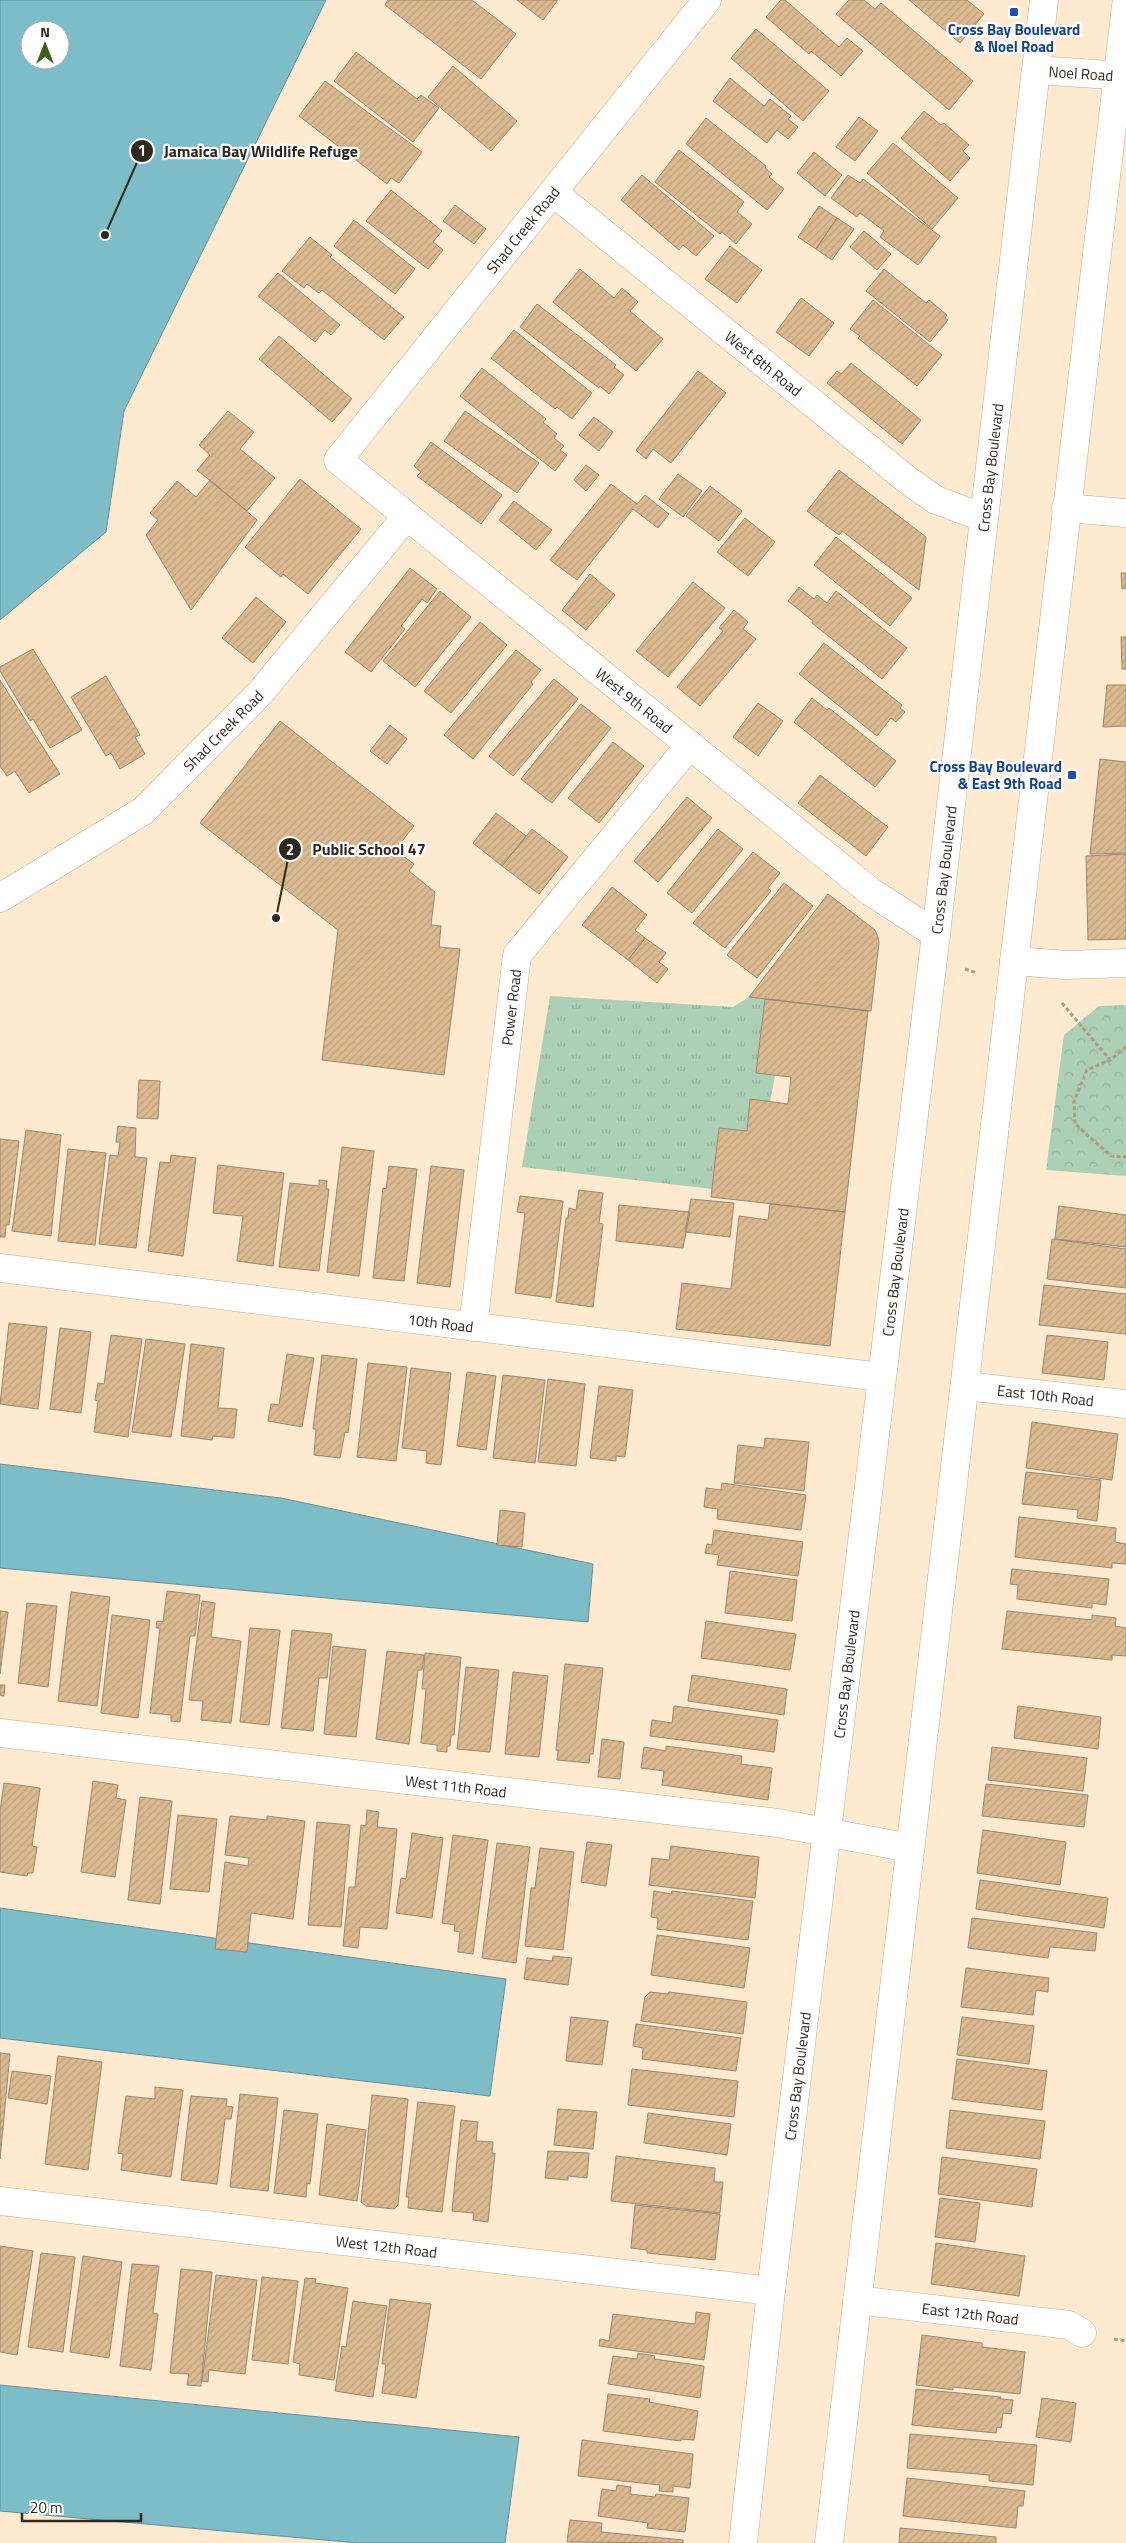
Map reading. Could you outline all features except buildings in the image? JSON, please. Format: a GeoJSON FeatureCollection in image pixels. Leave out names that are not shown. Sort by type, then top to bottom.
{"type":"FeatureCollection","features":[{"type":"Feature","properties":{"kind":"street","name":"Shad Creek Road"},"geometry":{"type":"LineString","coordinates":[[338,460],[707,0]]}},
{"type":"Feature","properties":{"kind":"street","name":"Cross Bay Boulevard"},"geometry":{"type":"LineString","coordinates":[[743,2543],[771,2291],[936,934],[1044,0]]}},
{"type":"Feature","properties":{"kind":"street"},"geometry":{"type":"LineString","coordinates":[[828,2543],[966,1386],[1066,508],[1122,76],[1126,6]]}},
{"type":"Feature","properties":{"kind":"street","name":"Noel Road"},"geometry":{"type":"LineString","coordinates":[[1036,70],[1122,76]]}},
{"type":"Feature","properties":{"kind":"street","name":"West 8th Road"},"geometry":{"type":"LineString","coordinates":[[554,192],[910,482],[936,500],[984,518]]}},
{"type":"Feature","properties":{"kind":"street","name":"West 9th Road"},"geometry":{"type":"LineString","coordinates":[[338,460],[871,892],[936,934]]}},
{"type":"Feature","properties":{"kind":"street"},"geometry":{"type":"LineString","coordinates":[[1066,508],[1126,512]]}},
{"type":"Feature","properties":{"kind":"street","name":"Shad Creek Road"},"geometry":{"type":"LineString","coordinates":[[0,898],[143,811],[272,680],[407,516]]}},
{"type":"Feature","properties":{"kind":"street","name":"Power Road"},"geometry":{"type":"LineString","coordinates":[[473,1327],[497,1114],[518,955],[690,745]]}},
{"type":"Feature","properties":{"kind":"street"},"geometry":{"type":"LineString","coordinates":[[1014,961],[1066,965],[1126,963]]}},
{"type":"Feature","properties":{"kind":"street","name":"10th Road"},"geometry":{"type":"LineString","coordinates":[[0,1268],[881,1377]]}},
{"type":"Feature","properties":{"kind":"street","name":"East 10th Road"},"geometry":{"type":"LineString","coordinates":[[966,1386],[1126,1404]]}},
{"type":"Feature","properties":{"kind":"street","name":"West 11th Road"},"geometry":{"type":"LineString","coordinates":[[0,1733],[778,1823],[910,1848]]}},
{"type":"Feature","properties":{"kind":"street","name":"West 12th Road"},"geometry":{"type":"LineString","coordinates":[[0,2201],[771,2291]]}},
{"type":"Feature","properties":{"kind":"street","name":"East 12th Road"},"geometry":{"type":"LineString","coordinates":[[857,2300],[1069,2326],[1082,2333]]}},
{"type":"Feature","properties":{"kind":"path"},"geometry":{"type":"LineString","coordinates":[[965,969],[977,973]]}},
{"type":"Feature","properties":{"kind":"path"},"geometry":{"type":"LineString","coordinates":[[1062,1003],[1110,1060]]}},
{"type":"Feature","properties":{"kind":"path"},"geometry":{"type":"LineString","coordinates":[[1126,1047],[1110,1060],[1087,1070],[1074,1101],[1075,1124],[1112,1156],[1126,1157]]}},
{"type":"Feature","properties":{"kind":"green space"},"geometry":{"type":"Polygon","coordinates":[[[550,996],[733,1007],[749,997],[765,999],[756,1073],[775,1075],[770,1102],[750,1099],[747,1131],[719,1128],[712,1189],[522,1167],[550,996]]]}},
{"type":"Feature","properties":{"kind":"green space"},"geometry":{"type":"Polygon","coordinates":[[[1126,1005],[1126,1176],[1046,1170],[1064,1035],[1099,1006],[1126,1005]]]}},
{"type":"Feature","properties":{"kind":"water"},"geometry":{"type":"Polygon","coordinates":[[[0,0],[326,0],[124,411],[106,532],[0,620],[0,0]]]}},
{"type":"Feature","properties":{"kind":"water"},"geometry":{"type":"Polygon","coordinates":[[[0,1464],[281,1498],[593,1564],[588,1622],[0,1568],[0,1464]]]}},
{"type":"Feature","properties":{"kind":"water"},"geometry":{"type":"Polygon","coordinates":[[[0,1908],[506,1979],[490,2096],[0,2038],[0,1908]]]}},
{"type":"Feature","properties":{"kind":"water"},"geometry":{"type":"Polygon","coordinates":[[[0,2385],[519,2437],[505,2543],[358,2543],[0,2511],[0,2385]]]}},
{"type":"Feature","properties":{"kind":"place","name":"Cross Bay Boulevard & Noel Road"},"geometry":{"type":"Point","coordinates":[1014,12]}},
{"type":"Feature","properties":{"kind":"place","name":"Jamaica Bay Wildlife Refuge"},"geometry":{"type":"Point","coordinates":[105,235]}},
{"type":"Feature","properties":{"kind":"place","name":"Cross Bay Boulevard & East 9th Road"},"geometry":{"type":"Point","coordinates":[1072,775]}},
{"type":"Feature","properties":{"kind":"place","name":"Public School 47"},"geometry":{"type":"Point","coordinates":[276,918]}}]}
